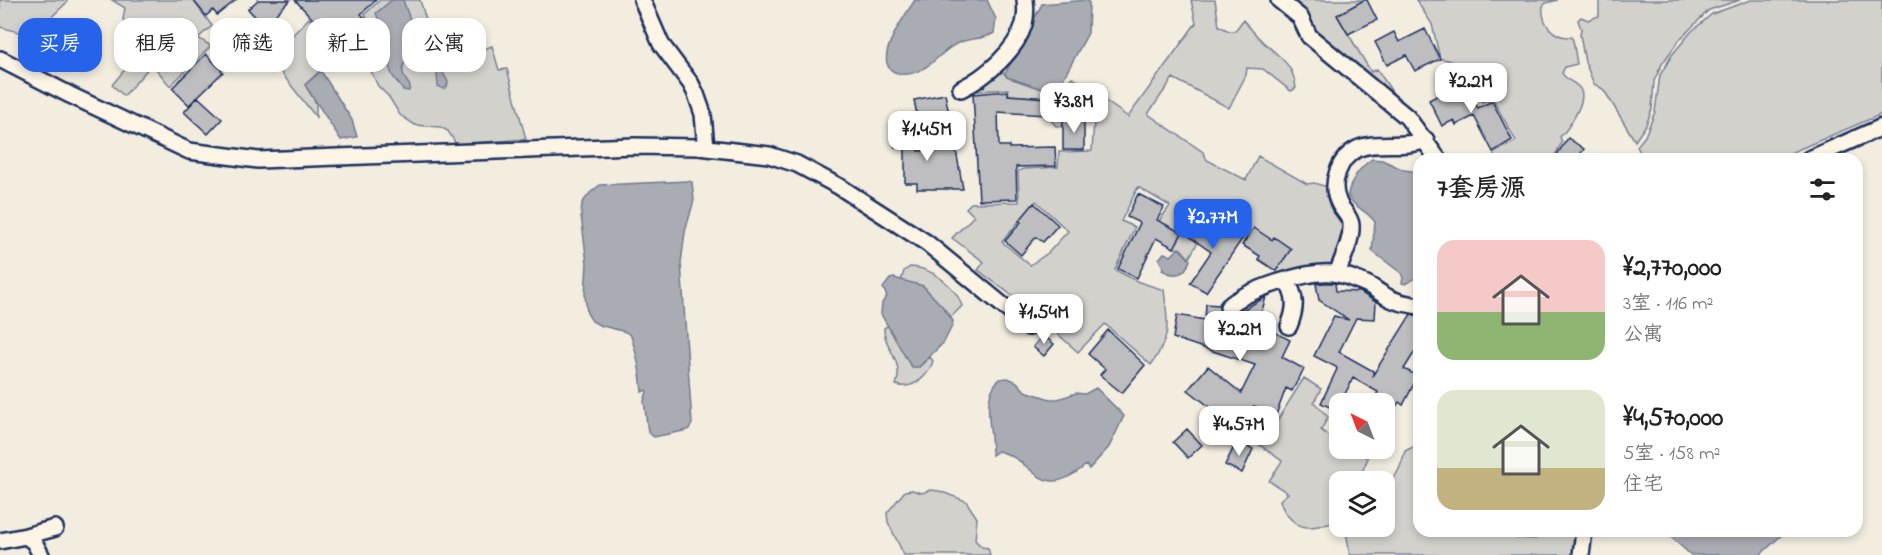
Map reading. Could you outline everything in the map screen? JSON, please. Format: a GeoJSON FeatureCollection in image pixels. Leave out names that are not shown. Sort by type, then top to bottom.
{"type":"FeatureCollection","features":[{"type":"Feature","properties":{"kind":"street"},"geometry":{"type":"LineString","coordinates":[[642,0],[661,44],[696,94],[703,114],[705,148]]}},
{"type":"Feature","properties":{"kind":"street"},"geometry":{"type":"LineString","coordinates":[[962,89],[996,64],[1016,40],[1025,21],[1025,0]]}},
{"type":"Feature","properties":{"kind":"street"},"geometry":{"type":"LineString","coordinates":[[1279,0],[1300,17],[1309,36],[1407,117],[1434,153]]}},
{"type":"Feature","properties":{"kind":"street"},"geometry":{"type":"LineString","coordinates":[[0,59],[189,151],[258,160],[634,146],[705,148],[769,155],[797,164],[823,178],[927,243],[1029,327]]}},
{"type":"Feature","properties":{"kind":"street"},"geometry":{"type":"LineString","coordinates":[[1823,153],[1882,127]]}},
{"type":"Feature","properties":{"kind":"street"},"geometry":{"type":"LineString","coordinates":[[1337,274],[1350,236],[1351,224],[1348,215],[1338,202],[1334,189],[1338,172],[1344,162],[1358,148],[1377,145],[1409,145],[1426,140]]}},
{"type":"Feature","properties":{"kind":"street"},"geometry":{"type":"LineString","coordinates":[[1227,307],[1248,293],[1315,274],[1337,274],[1367,284],[1384,296],[1400,303],[1413,305]]}},
{"type":"Feature","properties":{"kind":"street"},"geometry":{"type":"LineString","coordinates":[[1286,281],[1292,292],[1296,309],[1289,326]]}},
{"type":"Feature","properties":{"kind":"street"},"geometry":{"type":"LineString","coordinates":[[0,541],[55,528]]}},
{"type":"Feature","properties":{"kind":"street"},"geometry":{"type":"LineString","coordinates":[[26,536],[34,542],[41,555]]}},
{"type":"Feature","properties":{"kind":"street"},"geometry":{"type":"LineString","coordinates":[[1581,555],[1583,537]]}},
{"type":"Feature","properties":{"kind":"shaded area"},"geometry":{"type":"Polygon","coordinates":[[[0,0],[66,0],[67,2],[51,18],[18,18],[18,32],[0,27],[0,0]]]}},
{"type":"Feature","properties":{"kind":"shaded area"},"geometry":{"type":"Polygon","coordinates":[[[112,0],[193,0],[210,23],[210,28],[198,38],[198,18],[123,18],[125,8],[112,0]]]}},
{"type":"Feature","properties":{"kind":"shaded area"},"geometry":{"type":"Polygon","coordinates":[[[380,0],[420,0],[425,18],[402,18],[402,72],[486,72],[486,48],[492,46],[499,70],[507,69],[526,139],[456,144],[448,131],[440,127],[415,125],[400,115],[389,97],[378,86],[371,72],[390,72],[390,18],[367,18],[365,14],[380,0]]]}},
{"type":"Feature","properties":{"kind":"shaded area"},"geometry":{"type":"Polygon","coordinates":[[[392,0],[403,0],[409,18],[402,18],[402,72],[410,86],[409,91],[403,90],[390,69],[390,18],[378,18],[376,13],[392,0]]]}},
{"type":"Feature","properties":{"kind":"shaded area"},"geometry":{"type":"Polygon","coordinates":[[[915,0],[987,0],[996,19],[994,33],[958,43],[918,71],[907,74],[897,73],[889,68],[886,60],[888,49],[898,26],[915,0]]]}},
{"type":"Feature","properties":{"kind":"shaded area"},"geometry":{"type":"Polygon","coordinates":[[[1087,0],[1089,3],[1088,33],[1063,79],[1051,92],[1007,77],[1005,74],[1042,4],[1087,0]]]}},
{"type":"Feature","properties":{"kind":"shaded area"},"geometry":{"type":"Polygon","coordinates":[[[1191,0],[1215,0],[1219,26],[1235,31],[1243,20],[1289,67],[1296,88],[1291,91],[1263,69],[1247,68],[1246,75],[1229,108],[1173,78],[1148,114],[1203,152],[1207,160],[1246,180],[1258,156],[1307,184],[1314,183],[1324,186],[1332,183],[1347,222],[1334,269],[1281,277],[1276,271],[1291,249],[1274,238],[1245,241],[1206,214],[1198,242],[1189,258],[1181,249],[1174,248],[1182,233],[1159,221],[1170,206],[1138,187],[1121,221],[1135,227],[1115,270],[1139,282],[1164,290],[1167,329],[1162,346],[1151,365],[1105,324],[1078,352],[1026,306],[978,270],[984,262],[952,238],[974,216],[966,208],[971,203],[1019,202],[1018,171],[1058,167],[1059,152],[1092,151],[1094,121],[1064,119],[1063,126],[1056,126],[1048,117],[1049,98],[1009,95],[1008,89],[978,91],[974,88],[1000,68],[1007,77],[1056,94],[1072,77],[1128,117],[1196,23],[1191,0]],[[1036,201],[1002,242],[1030,265],[1048,253],[1068,231],[1036,201]]]}},
{"type":"Feature","properties":{"kind":"shaded area"},"geometry":{"type":"Polygon","coordinates":[[[1286,0],[1364,0],[1337,15],[1371,72],[1377,69],[1400,104],[1313,35],[1286,0]]]}},
{"type":"Feature","properties":{"kind":"shaded area"},"geometry":{"type":"Polygon","coordinates":[[[1416,0],[1558,0],[1543,6],[1544,18],[1546,24],[1554,32],[1571,37],[1573,40],[1577,64],[1565,67],[1562,73],[1580,89],[1582,94],[1572,121],[1560,137],[1562,142],[1556,153],[1494,153],[1516,141],[1492,98],[1482,102],[1472,77],[1466,80],[1464,64],[1440,59],[1432,24],[1416,0]]]}},
{"type":"Feature","properties":{"kind":"shaded area"},"geometry":{"type":"Polygon","coordinates":[[[1599,0],[1740,0],[1709,10],[1679,40],[1662,64],[1654,81],[1652,109],[1646,125],[1635,141],[1603,89],[1594,84],[1585,62],[1578,20],[1581,17],[1588,20],[1599,16],[1599,0]]]}},
{"type":"Feature","properties":{"kind":"shaded area"},"geometry":{"type":"Polygon","coordinates":[[[1751,0],[1882,0],[1882,114],[1790,153],[1640,153],[1637,146],[1645,136],[1655,112],[1660,75],[1672,55],[1691,32],[1712,14],[1751,0]]]}},
{"type":"Feature","properties":{"kind":"shaded area"},"geometry":{"type":"Polygon","coordinates":[[[306,21],[306,72],[319,72],[305,85],[316,103],[316,117],[281,72],[294,72],[294,34],[306,21]]]}},
{"type":"Feature","properties":{"kind":"shaded area"},"geometry":{"type":"Polygon","coordinates":[[[198,38],[210,47],[198,59],[198,38]]]}},
{"type":"Feature","properties":{"kind":"shaded area"},"geometry":{"type":"Polygon","coordinates":[[[123,72],[145,72],[124,96],[112,85],[123,72]]]}},
{"type":"Feature","properties":{"kind":"shaded area"},"geometry":{"type":"Polygon","coordinates":[[[159,72],[184,72],[170,86],[159,72]]]}},
{"type":"Feature","properties":{"kind":"shaded area"},"geometry":{"type":"Polygon","coordinates":[[[322,72],[352,120],[357,137],[341,140],[305,85],[322,72]]]}},
{"type":"Feature","properties":{"kind":"shaded area"},"geometry":{"type":"Polygon","coordinates":[[[434,72],[443,72],[448,82],[447,87],[443,89],[438,86],[437,74],[434,72]]]}},
{"type":"Feature","properties":{"kind":"shaded area"},"geometry":{"type":"Polygon","coordinates":[[[1372,159],[1382,160],[1404,170],[1413,171],[1413,279],[1405,284],[1402,283],[1401,273],[1372,251],[1375,222],[1348,196],[1350,185],[1363,166],[1372,159]]]}},
{"type":"Feature","properties":{"kind":"shaded area"},"geometry":{"type":"Polygon","coordinates":[[[692,182],[694,200],[685,232],[681,263],[692,424],[688,430],[654,437],[648,432],[644,401],[647,392],[646,390],[642,392],[631,336],[626,332],[599,325],[592,321],[587,313],[585,296],[587,263],[581,215],[582,203],[600,185],[692,182]]]}},
{"type":"Feature","properties":{"kind":"shaded area"},"geometry":{"type":"Polygon","coordinates":[[[1179,248],[1190,260],[1185,269],[1179,274],[1171,274],[1162,270],[1159,259],[1164,253],[1171,256],[1179,248]]]}},
{"type":"Feature","properties":{"kind":"shaded area"},"geometry":{"type":"Polygon","coordinates":[[[910,267],[926,270],[942,279],[954,291],[962,306],[951,317],[923,286],[901,281],[904,271],[910,267]]]}},
{"type":"Feature","properties":{"kind":"shaded area"},"geometry":{"type":"Polygon","coordinates":[[[894,278],[923,286],[953,321],[944,342],[919,367],[912,367],[909,363],[881,314],[882,303],[887,296],[883,288],[890,279],[894,278]]]}},
{"type":"Feature","properties":{"kind":"shaded area"},"geometry":{"type":"Polygon","coordinates":[[[889,325],[909,363],[919,367],[930,357],[933,361],[924,377],[914,384],[896,385],[898,369],[884,328],[889,325]]]}},
{"type":"Feature","properties":{"kind":"shaded area"},"geometry":{"type":"Polygon","coordinates":[[[1008,378],[1017,382],[1025,391],[1050,399],[1076,393],[1085,394],[1096,388],[1124,416],[1109,447],[1089,469],[1086,465],[1070,476],[1057,481],[1038,476],[1011,456],[998,451],[992,455],[990,396],[999,379],[1008,378]]]}},
{"type":"Feature","properties":{"kind":"shaded area"},"geometry":{"type":"Polygon","coordinates":[[[1304,378],[1321,389],[1314,402],[1328,417],[1321,430],[1329,436],[1329,459],[1368,459],[1362,471],[1329,471],[1329,524],[1304,527],[1288,516],[1280,500],[1288,493],[1269,481],[1282,461],[1242,432],[1258,411],[1278,419],[1304,378]]]}},
{"type":"Feature","properties":{"kind":"shaded area"},"geometry":{"type":"Polygon","coordinates":[[[1413,447],[1413,537],[1536,539],[1536,537],[1575,537],[1573,555],[1350,555],[1347,537],[1395,537],[1395,475],[1405,451],[1413,447]]]}},
{"type":"Feature","properties":{"kind":"shaded area"},"geometry":{"type":"Polygon","coordinates":[[[912,490],[922,493],[931,490],[939,491],[966,501],[977,518],[975,540],[982,547],[988,548],[990,555],[904,555],[888,522],[887,513],[905,491],[912,490]]]}},
{"type":"Feature","properties":{"kind":"shaded area"},"geometry":{"type":"Polygon","coordinates":[[[1671,537],[1780,537],[1760,555],[1691,555],[1671,537]]]}},
{"type":"Feature","properties":{"kind":"building"},"geometry":{"type":"Polygon","coordinates":[[[193,0],[236,0],[217,15],[213,10],[206,16],[193,0]]]}},
{"type":"Feature","properties":{"kind":"building"},"geometry":{"type":"Polygon","coordinates":[[[258,0],[290,0],[272,18],[256,18],[248,9],[258,0]]]}},
{"type":"Feature","properties":{"kind":"building"},"geometry":{"type":"Polygon","coordinates":[[[295,0],[376,0],[361,14],[365,18],[312,18],[295,0]]]}},
{"type":"Feature","properties":{"kind":"building"},"geometry":{"type":"Polygon","coordinates":[[[1367,0],[1377,20],[1348,34],[1337,15],[1367,0]]]}},
{"type":"Feature","properties":{"kind":"building"},"geometry":{"type":"Polygon","coordinates":[[[1425,29],[1440,59],[1415,71],[1406,55],[1387,65],[1375,42],[1394,32],[1399,42],[1425,29]]]}},
{"type":"Feature","properties":{"kind":"building"},"geometry":{"type":"Polygon","coordinates":[[[206,54],[210,58],[210,72],[223,72],[189,105],[172,88],[188,72],[198,72],[198,62],[206,54]]]}},
{"type":"Feature","properties":{"kind":"building"},"geometry":{"type":"Polygon","coordinates":[[[1464,81],[1478,108],[1492,101],[1512,140],[1493,152],[1474,116],[1456,125],[1454,120],[1442,126],[1429,100],[1464,81]]]}},
{"type":"Feature","properties":{"kind":"building"},"geometry":{"type":"Polygon","coordinates":[[[1008,91],[1008,95],[1047,98],[1046,115],[998,112],[999,146],[1009,146],[1009,148],[1055,147],[1056,166],[1016,167],[1017,199],[979,200],[973,94],[1008,91]]]}},
{"type":"Feature","properties":{"kind":"building"},"geometry":{"type":"Polygon","coordinates":[[[945,94],[950,119],[919,125],[914,100],[945,94]]]}},
{"type":"Feature","properties":{"kind":"building"},"geometry":{"type":"Polygon","coordinates":[[[198,97],[222,119],[208,134],[184,112],[198,97]]]}},
{"type":"Feature","properties":{"kind":"building"},"geometry":{"type":"Polygon","coordinates":[[[905,117],[911,117],[918,151],[956,150],[963,189],[917,189],[917,183],[905,183],[905,145],[895,147],[891,127],[905,123],[905,117]]]}},
{"type":"Feature","properties":{"kind":"building"},"geometry":{"type":"Polygon","coordinates":[[[1063,119],[1084,119],[1084,150],[1063,150],[1063,119]]]}},
{"type":"Feature","properties":{"kind":"building"},"geometry":{"type":"Polygon","coordinates":[[[1568,138],[1584,149],[1581,153],[1558,153],[1568,138]]]}},
{"type":"Feature","properties":{"kind":"building"},"geometry":{"type":"Polygon","coordinates":[[[1138,194],[1164,207],[1157,220],[1182,233],[1174,248],[1156,238],[1137,278],[1118,269],[1140,223],[1127,217],[1138,194]]]}},
{"type":"Feature","properties":{"kind":"building"},"geometry":{"type":"Polygon","coordinates":[[[1034,203],[1058,225],[1043,242],[1036,237],[1021,255],[1005,241],[1034,203]]]}},
{"type":"Feature","properties":{"kind":"building"},"geometry":{"type":"Polygon","coordinates":[[[1206,214],[1242,239],[1206,292],[1190,283],[1211,252],[1190,237],[1206,214]]]}},
{"type":"Feature","properties":{"kind":"building"},"geometry":{"type":"Polygon","coordinates":[[[1254,228],[1272,240],[1274,237],[1291,249],[1276,271],[1258,259],[1260,256],[1242,245],[1254,228]]]}},
{"type":"Feature","properties":{"kind":"building"},"geometry":{"type":"Polygon","coordinates":[[[1335,283],[1336,291],[1360,292],[1376,302],[1375,319],[1356,318],[1339,352],[1373,371],[1373,375],[1411,314],[1413,314],[1413,355],[1404,369],[1413,374],[1413,386],[1403,405],[1399,402],[1395,408],[1395,393],[1377,393],[1353,378],[1346,393],[1329,393],[1329,407],[1321,403],[1337,369],[1314,356],[1334,316],[1349,320],[1319,300],[1316,284],[1335,283]]]}},
{"type":"Feature","properties":{"kind":"building"},"geometry":{"type":"Polygon","coordinates":[[[1266,297],[1258,324],[1290,340],[1282,357],[1304,369],[1292,391],[1286,388],[1276,415],[1254,406],[1234,432],[1217,419],[1220,415],[1188,390],[1208,366],[1241,393],[1255,365],[1173,338],[1177,315],[1205,320],[1206,304],[1219,305],[1221,313],[1230,317],[1266,297]]]}},
{"type":"Feature","properties":{"kind":"building"},"geometry":{"type":"Polygon","coordinates":[[[1108,330],[1145,365],[1122,393],[1100,375],[1105,369],[1088,354],[1108,330]]]}},
{"type":"Feature","properties":{"kind":"building"},"geometry":{"type":"Polygon","coordinates":[[[1043,335],[1054,344],[1044,356],[1033,347],[1043,335]]]}},
{"type":"Feature","properties":{"kind":"building"},"geometry":{"type":"Polygon","coordinates":[[[1187,429],[1202,445],[1188,458],[1173,442],[1187,429]]]}},
{"type":"Feature","properties":{"kind":"building"},"geometry":{"type":"Polygon","coordinates":[[[1237,441],[1253,449],[1242,473],[1225,465],[1237,441]]]}}]}
